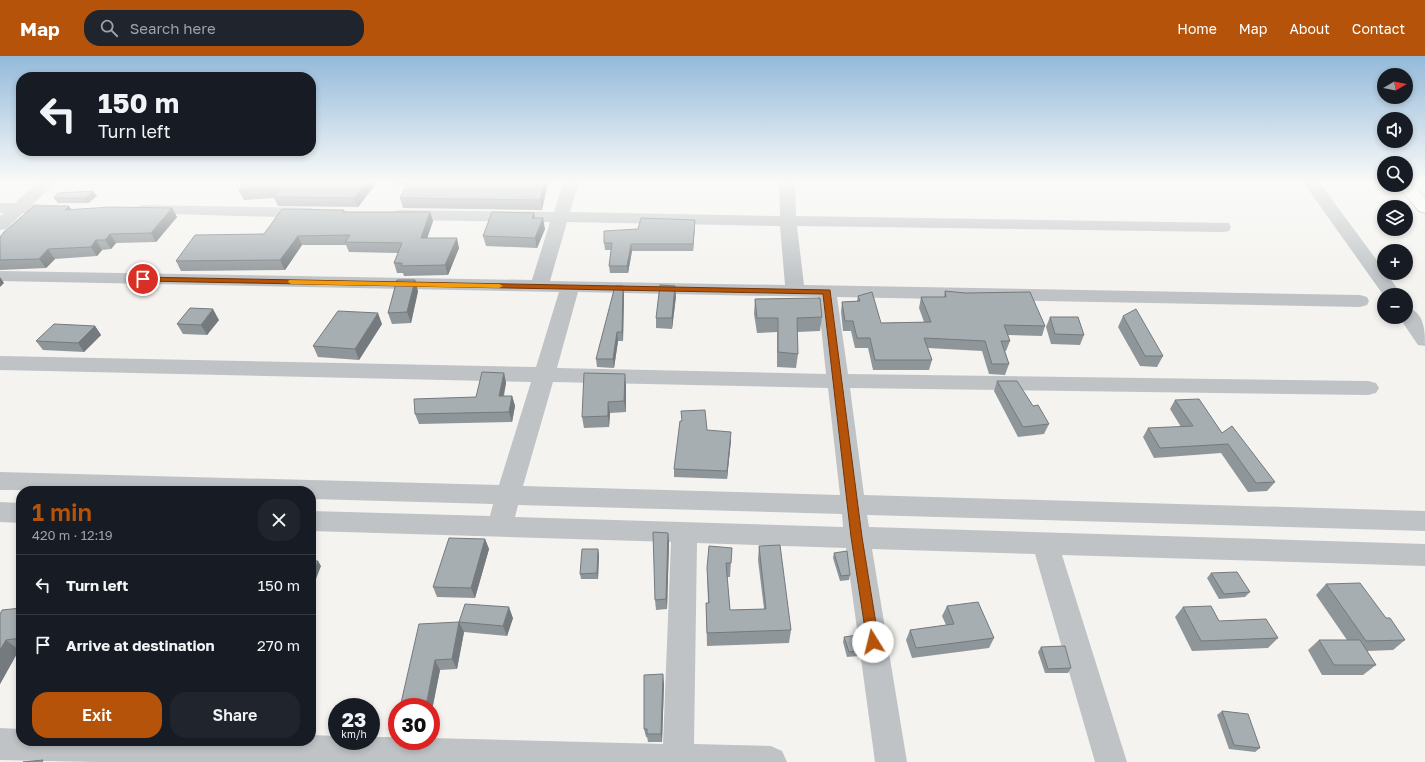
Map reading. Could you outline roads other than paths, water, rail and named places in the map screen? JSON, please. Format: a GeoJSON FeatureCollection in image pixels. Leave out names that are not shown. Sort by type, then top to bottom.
{"type":"FeatureCollection","features":[{"type":"Feature","properties":{"kind":"street"},"geometry":{"type":"LineString","coordinates":[[0,225],[12,215]]}},
{"type":"Feature","properties":{"kind":"street"},"geometry":{"type":"LineString","coordinates":[[442,215],[1223,227]]}},
{"type":"Feature","properties":{"kind":"street"},"geometry":{"type":"LineString","coordinates":[[788,215],[795,292]]}},
{"type":"Feature","properties":{"kind":"street"},"geometry":{"type":"LineString","coordinates":[[1335,215],[1388,288]]}},
{"type":"Feature","properties":{"kind":"street"},"geometry":{"type":"LineString","coordinates":[[539,287],[562,217]]}},
{"type":"Feature","properties":{"kind":"street"},"geometry":{"type":"LineString","coordinates":[[0,276],[570,288],[1360,301]]}},
{"type":"Feature","properties":{"kind":"street"},"geometry":{"type":"LineString","coordinates":[[499,527],[570,288]]}},
{"type":"Feature","properties":{"kind":"street"},"geometry":{"type":"LineString","coordinates":[[827,292],[857,537],[891,762]]}},
{"type":"Feature","properties":{"kind":"street"},"geometry":{"type":"LineString","coordinates":[[1413,323],[1425,340]]}},
{"type":"Feature","properties":{"kind":"street"},"geometry":{"type":"LineString","coordinates":[[0,363],[838,381],[1368,388]]}},
{"type":"Feature","properties":{"kind":"street"},"geometry":{"type":"LineString","coordinates":[[0,482],[145,486]]}},
{"type":"Feature","properties":{"kind":"street"},"geometry":{"type":"LineString","coordinates":[[316,491],[1425,521]]}},
{"type":"Feature","properties":{"kind":"street"},"geometry":{"type":"LineString","coordinates":[[0,512],[16,513]]}},
{"type":"Feature","properties":{"kind":"street"},"geometry":{"type":"LineString","coordinates":[[316,521],[1425,554]]}},
{"type":"Feature","properties":{"kind":"street"},"geometry":{"type":"LineString","coordinates":[[678,761],[684,533]]}},
{"type":"Feature","properties":{"kind":"street"},"geometry":{"type":"LineString","coordinates":[[1045,543],[1111,762]]}},
{"type":"Feature","properties":{"kind":"street"},"geometry":{"type":"LineString","coordinates":[[0,744],[16,744]]}},
{"type":"Feature","properties":{"kind":"street"},"geometry":{"type":"LineString","coordinates":[[65,746],[486,759],[771,762]]}}]}
